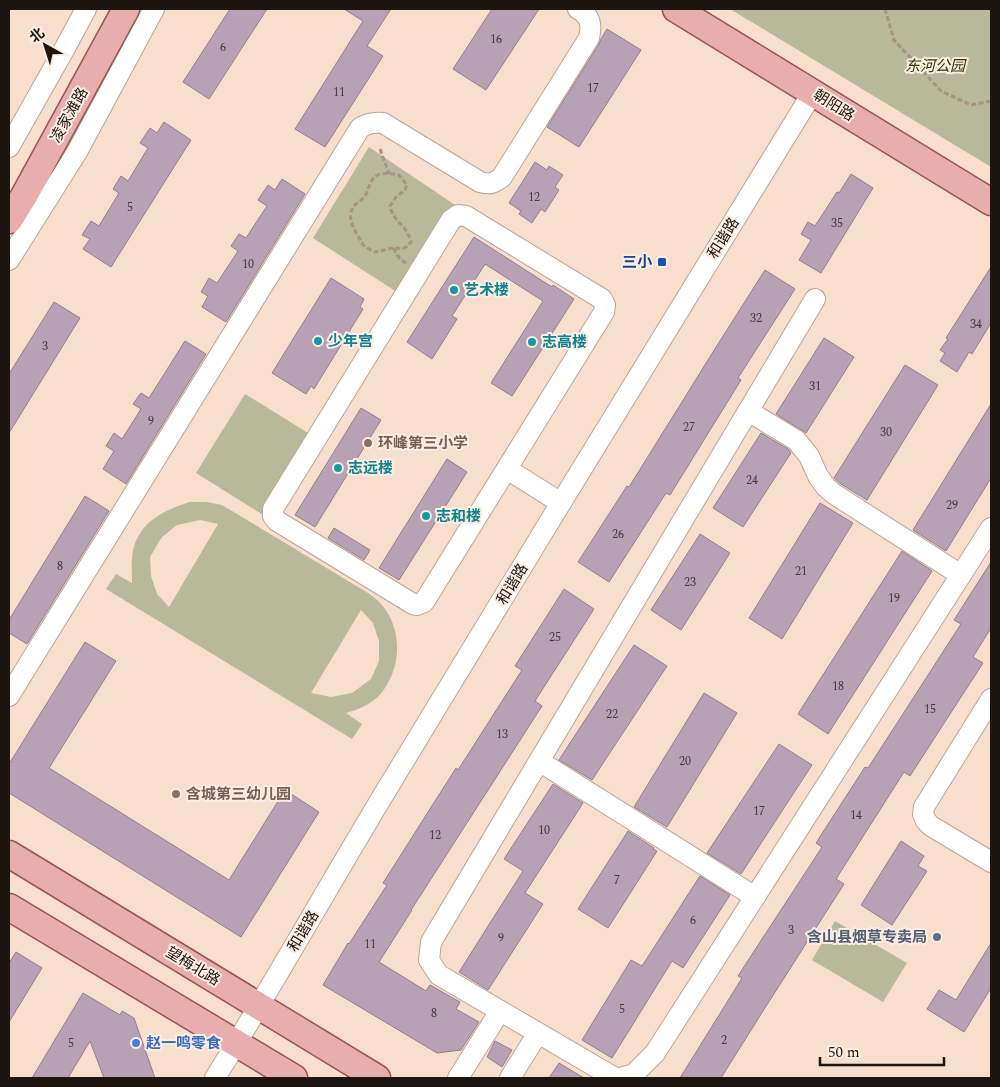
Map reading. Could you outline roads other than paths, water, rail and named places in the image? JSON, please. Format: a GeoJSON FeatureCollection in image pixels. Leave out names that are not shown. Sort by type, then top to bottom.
{"type":"FeatureCollection","features":[{"type":"Feature","properties":{"kind":"main road","name":"凌家滩路"},"geometry":{"type":"LineString","coordinates":[[9,188],[107,9]]}},
{"type":"Feature","properties":{"kind":"main road","name":"凌家滩路"},"geometry":{"type":"LineString","coordinates":[[9,220],[29,188],[126,9]]}},
{"type":"Feature","properties":{"kind":"main road","name":"朝阳路"},"geometry":{"type":"LineString","coordinates":[[676,9],[991,202]]}},
{"type":"Feature","properties":{"kind":"main road","name":"望梅北路"},"geometry":{"type":"LineString","coordinates":[[9,854],[377,1078]]}},
{"type":"Feature","properties":{"kind":"main road"},"geometry":{"type":"LineString","coordinates":[[9,906],[294,1078]]}},
{"type":"Feature","properties":{"kind":"street"},"geometry":{"type":"LineString","coordinates":[[9,147],[86,9]]}},
{"type":"Feature","properties":{"kind":"street"},"geometry":{"type":"LineString","coordinates":[[9,260],[77,152],[154,9]]}},
{"type":"Feature","properties":{"kind":"street"},"geometry":{"type":"LineString","coordinates":[[9,696],[360,128],[375,122],[383,123],[480,182],[488,184],[496,182],[502,177],[589,38],[591,23],[588,17],[578,9]]}},
{"type":"Feature","properties":{"kind":"street","name":"和谐路"},"geometry":{"type":"LineString","coordinates":[[215,1078],[385,792],[813,92]]}},
{"type":"Feature","properties":{"kind":"street"},"geometry":{"type":"LineString","coordinates":[[458,215],[466,216],[602,300],[605,305],[604,312],[507,469],[424,602],[417,605],[285,527],[273,516],[273,509],[418,272],[451,220],[458,215]]}},
{"type":"Feature","properties":{"kind":"street"},"geometry":{"type":"LineString","coordinates":[[615,1078],[439,976],[430,960],[431,942],[815,299]]}},
{"type":"Feature","properties":{"kind":"street"},"geometry":{"type":"LineString","coordinates":[[748,411],[796,440],[808,456],[818,476],[834,494],[961,574]]}},
{"type":"Feature","properties":{"kind":"street"},"geometry":{"type":"LineString","coordinates":[[507,469],[561,503]]}},
{"type":"Feature","properties":{"kind":"street"},"geometry":{"type":"LineString","coordinates":[[620,1078],[634,1074],[655,1053],[991,528]]}},
{"type":"Feature","properties":{"kind":"street"},"geometry":{"type":"LineString","coordinates":[[991,699],[924,807],[922,814],[931,826],[991,862]]}},
{"type":"Feature","properties":{"kind":"street"},"geometry":{"type":"LineString","coordinates":[[539,761],[755,897]]}},
{"type":"Feature","properties":{"kind":"street"},"geometry":{"type":"LineString","coordinates":[[458,1078],[500,1011]]}},
{"type":"Feature","properties":{"kind":"street"},"geometry":{"type":"LineString","coordinates":[[510,1078],[538,1033]]}},
{"type":"Feature","properties":{"kind":"place","name":"三小"},"geometry":{"type":"Point","coordinates":[662,262]}},
{"type":"Feature","properties":{"kind":"place","name":"艺术楼"},"geometry":{"type":"Point","coordinates":[454,290]}},
{"type":"Feature","properties":{"kind":"place","name":"少年宫"},"geometry":{"type":"Point","coordinates":[318,341]}},
{"type":"Feature","properties":{"kind":"place","name":"志高楼"},"geometry":{"type":"Point","coordinates":[532,342]}},
{"type":"Feature","properties":{"kind":"place","name":"环峰第三小学"},"geometry":{"type":"Point","coordinates":[368,443]}},
{"type":"Feature","properties":{"kind":"place","name":"志远楼"},"geometry":{"type":"Point","coordinates":[338,468]}},
{"type":"Feature","properties":{"kind":"place","name":"志和楼"},"geometry":{"type":"Point","coordinates":[426,516]}},
{"type":"Feature","properties":{"kind":"place","name":"含城第三幼儿园"},"geometry":{"type":"Point","coordinates":[176,794]}},
{"type":"Feature","properties":{"kind":"place","name":"含山县烟草专卖局"},"geometry":{"type":"Point","coordinates":[937,937]}},
{"type":"Feature","properties":{"kind":"place","name":"赵一鸣零食"},"geometry":{"type":"Point","coordinates":[136,1043]}},
{"type":"Feature","properties":{"kind":"park label","name":"东河公园"},"geometry":{"type":"Point","coordinates":[935,66]}}]}
